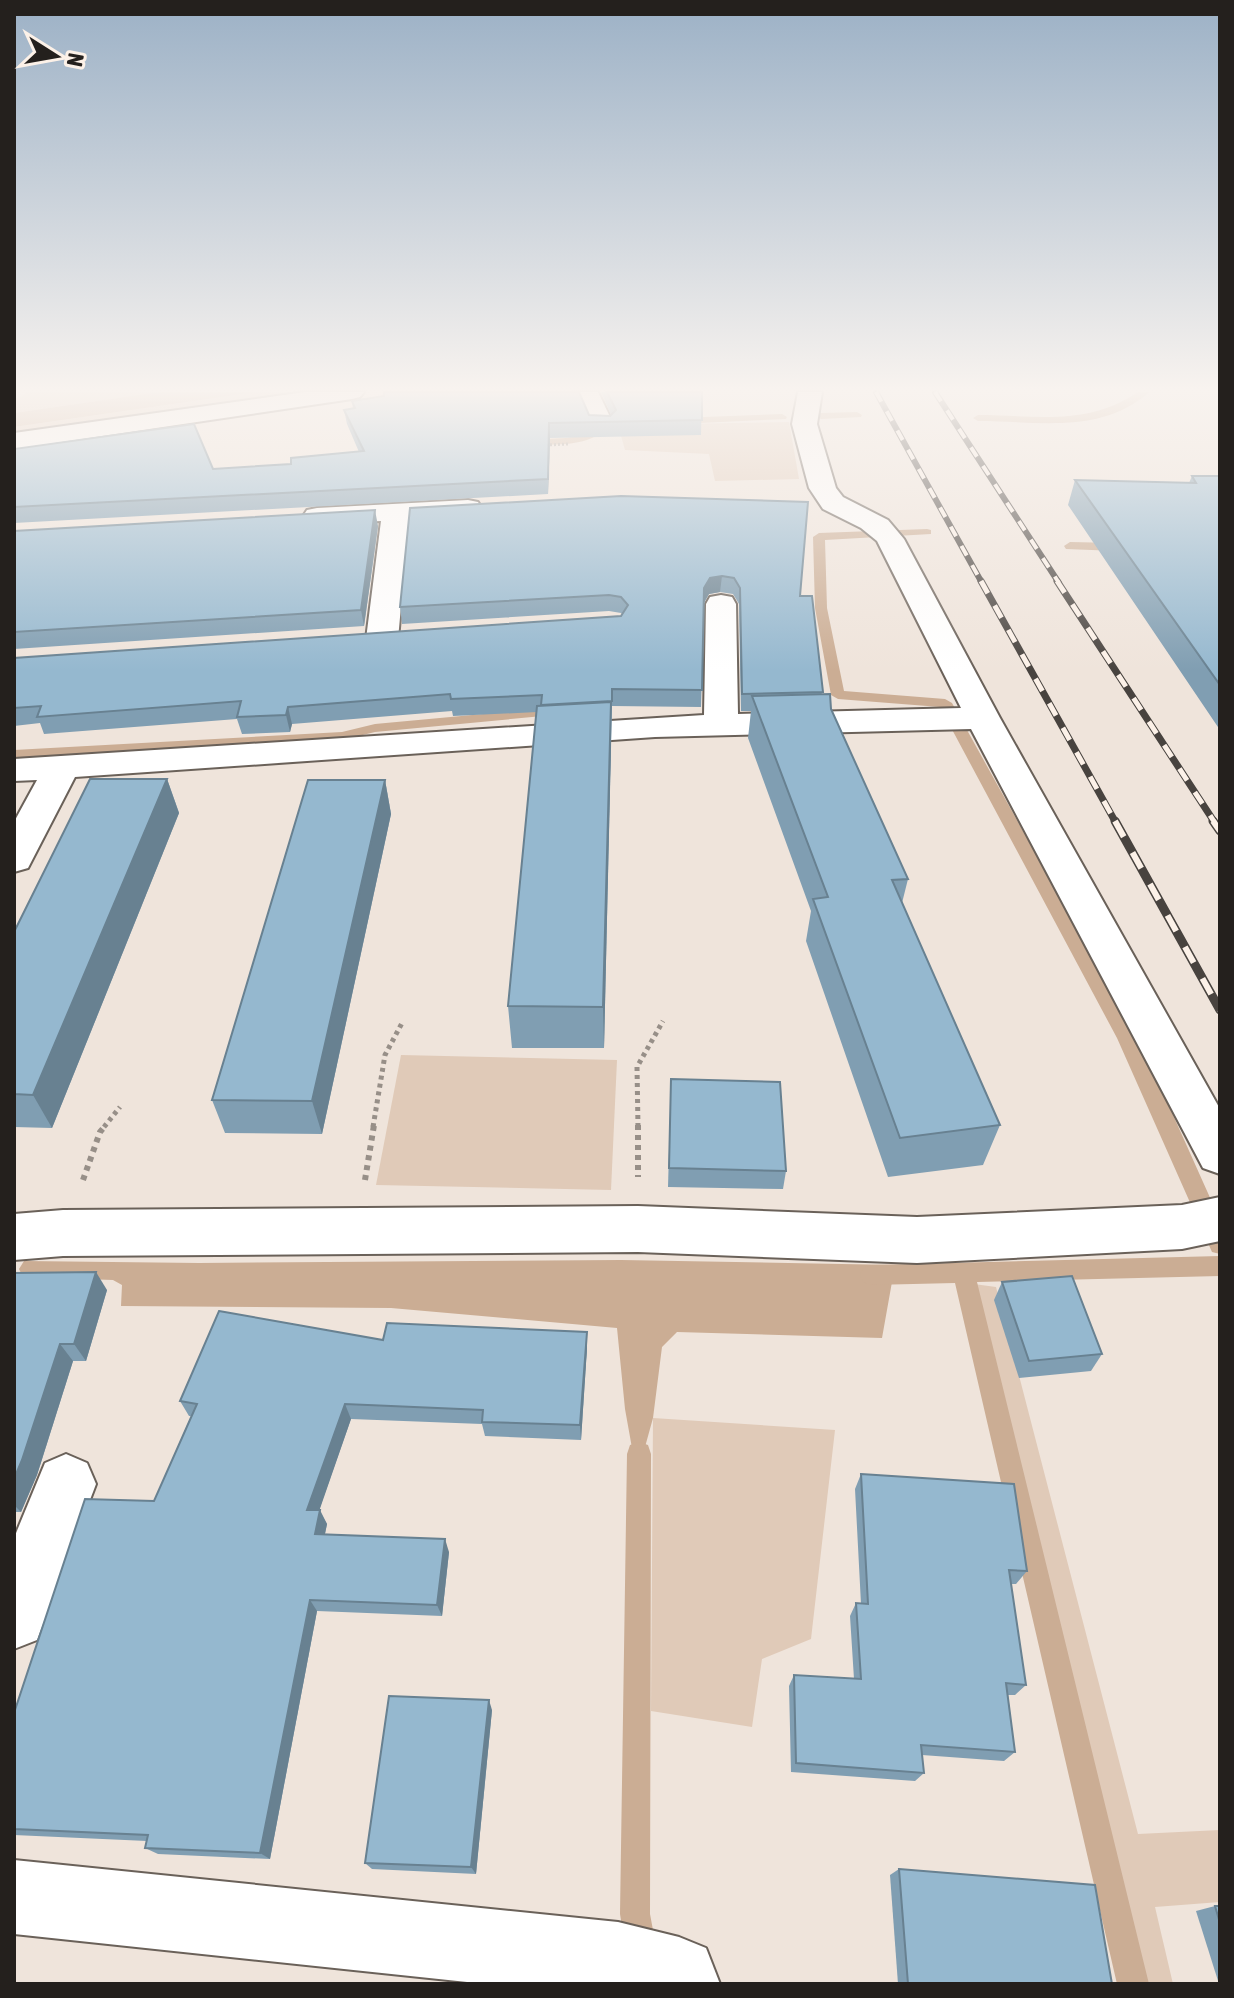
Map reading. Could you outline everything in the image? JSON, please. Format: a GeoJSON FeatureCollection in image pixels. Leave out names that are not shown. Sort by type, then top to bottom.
{"type":"FeatureCollection","features":[{"type":"Feature","properties":{"kind":"street"},"geometry":{"type":"LineString","coordinates":[[821,485],[824,495],[834,504],[886,533],[963,718],[1220,1154]]}},
{"type":"Feature","properties":{"kind":"street"},"geometry":{"type":"LineString","coordinates":[[800,506],[834,504]]}},
{"type":"Feature","properties":{"kind":"street"},"geometry":{"type":"LineString","coordinates":[[285,518],[501,507]]}},
{"type":"Feature","properties":{"kind":"street"},"geometry":{"type":"LineString","coordinates":[[382,639],[396,511]]}},
{"type":"Feature","properties":{"kind":"street"},"geometry":{"type":"LineString","coordinates":[[721,604],[721,725]]}},
{"type":"Feature","properties":{"kind":"street"},"geometry":{"type":"LineString","coordinates":[[14,770],[721,725],[963,718]]}},
{"type":"Feature","properties":{"kind":"street"},"geometry":{"type":"LineString","coordinates":[[14,859],[62,767]]}},
{"type":"Feature","properties":{"kind":"street"},"geometry":{"type":"LineString","coordinates":[[39,1235],[638,1229],[917,1240],[1201,1223]]}},
{"type":"Feature","properties":{"kind":"street"},"geometry":{"type":"LineString","coordinates":[[14,1617],[66,1484]]}},
{"type":"Feature","properties":{"kind":"street"},"geometry":{"type":"LineString","coordinates":[[14,1897],[659,1973]]}},
{"type":"Feature","properties":{"kind":"path"},"geometry":{"type":"LineString","coordinates":[[638,1229],[637,1067],[663,1021]]}},
{"type":"Feature","properties":{"kind":"path"},"geometry":{"type":"LineString","coordinates":[[357,1231],[385,1055],[402,1023]]}},
{"type":"Feature","properties":{"kind":"path"},"geometry":{"type":"LineString","coordinates":[[39,1235],[100,1132],[120,1107]]}},
{"type":"Feature","properties":{"kind":"shaded area"},"geometry":{"type":"Polygon","coordinates":[[[401,1055],[617,1060],[611,1190],[376,1185],[401,1055]]]}},
{"type":"Feature","properties":{"kind":"shaded area"},"geometry":{"type":"Polygon","coordinates":[[[621,1260],[895,1265],[882,1338],[677,1332],[662,1347],[653,1418],[637,1476],[625,1409],[617,1328],[391,1308],[121,1306],[122,1285],[113,1280],[23,1277],[19,1269],[24,1261],[621,1260]]]}},
{"type":"Feature","properties":{"kind":"shaded area"},"geometry":{"type":"Polygon","coordinates":[[[959,1282],[996,1287],[1138,1834],[1220,1830],[1220,1902],[1155,1907],[1173,1984],[1123,1984],[1067,1730],[959,1282]]]}},
{"type":"Feature","properties":{"kind":"shaded area"},"geometry":{"type":"Polygon","coordinates":[[[653,1418],[835,1430],[811,1639],[762,1659],[752,1727],[651,1711],[653,1418]]]}},
{"type":"Feature","properties":{"kind":"building"},"geometry":{"type":"Polygon","coordinates":[[[14,485],[429,485],[14,507],[14,485]]]}},
{"type":"Feature","properties":{"kind":"building"},"geometry":{"type":"Polygon","coordinates":[[[1079,485],[1220,485],[1220,685],[1079,485]]]}},
{"type":"Feature","properties":{"kind":"building"},"geometry":{"type":"Polygon","coordinates":[[[621,496],[808,502],[800,596],[812,596],[823,692],[742,694],[740,588],[734,578],[722,576],[710,578],[704,588],[702,690],[612,689],[612,701],[541,705],[542,695],[451,699],[450,694],[288,707],[286,715],[237,717],[241,701],[37,717],[41,706],[14,708],[14,658],[621,616],[628,605],[621,597],[609,595],[400,607],[410,508],[621,496]]]}},
{"type":"Feature","properties":{"kind":"building"},"geometry":{"type":"Polygon","coordinates":[[[375,510],[361,610],[14,632],[14,531],[375,510]]]}},
{"type":"Feature","properties":{"kind":"building"},"geometry":{"type":"Polygon","coordinates":[[[830,694],[831,709],[908,879],[892,880],[1000,1125],[900,1138],[813,899],[828,897],[752,696],[830,694]]]}},
{"type":"Feature","properties":{"kind":"building"},"geometry":{"type":"Polygon","coordinates":[[[611,702],[603,1007],[508,1006],[537,706],[611,702]]]}},
{"type":"Feature","properties":{"kind":"building"},"geometry":{"type":"Polygon","coordinates":[[[90,779],[167,779],[33,1095],[14,1094],[14,932],[90,779]]]}},
{"type":"Feature","properties":{"kind":"building"},"geometry":{"type":"Polygon","coordinates":[[[308,780],[385,780],[312,1101],[212,1100],[308,780]]]}},
{"type":"Feature","properties":{"kind":"building"},"geometry":{"type":"Polygon","coordinates":[[[671,1079],[780,1082],[786,1171],[669,1168],[671,1079]]]}},
{"type":"Feature","properties":{"kind":"building"},"geometry":{"type":"Polygon","coordinates":[[[96,1272],[74,1344],[60,1344],[14,1479],[14,1273],[96,1272]]]}},
{"type":"Feature","properties":{"kind":"building"},"geometry":{"type":"Polygon","coordinates":[[[1072,1276],[1102,1354],[1029,1361],[1002,1282],[1072,1276]]]}},
{"type":"Feature","properties":{"kind":"building"},"geometry":{"type":"Polygon","coordinates":[[[219,1311],[383,1340],[387,1323],[587,1332],[580,1425],[482,1422],[483,1410],[345,1404],[307,1510],[320,1510],[315,1534],[445,1539],[437,1605],[310,1600],[260,1853],[145,1848],[148,1835],[14,1829],[14,1713],[85,1499],[154,1501],[197,1404],[180,1401],[219,1311]]]}},
{"type":"Feature","properties":{"kind":"building"},"geometry":{"type":"Polygon","coordinates":[[[861,1474],[1014,1484],[1027,1571],[1009,1570],[1026,1685],[1006,1683],[1015,1752],[921,1745],[924,1773],[796,1763],[794,1675],[861,1679],[856,1603],[868,1604],[861,1474]]]}},
{"type":"Feature","properties":{"kind":"building"},"geometry":{"type":"Polygon","coordinates":[[[389,1696],[489,1700],[471,1867],[365,1863],[389,1696]]]}},
{"type":"Feature","properties":{"kind":"building"},"geometry":{"type":"Polygon","coordinates":[[[899,1869],[1095,1885],[1112,1984],[908,1984],[899,1869]]]}},
{"type":"Feature","properties":{"kind":"building"},"geometry":{"type":"Polygon","coordinates":[[[1215,1906],[1220,1906],[1220,1923],[1215,1906]]]}},
{"type":"Feature","properties":{"kind":"waterway"},"geometry":{"type":"LineString","coordinates":[[927,532],[819,537],[821,608],[838,695],[945,703],[1126,1038],[1191,1175],[1220,1245]]}},
{"type":"Feature","properties":{"kind":"waterway"},"geometry":{"type":"LineString","coordinates":[[1070,546],[1117,547]]}},
{"type":"Feature","properties":{"kind":"waterway"},"geometry":{"type":"LineString","coordinates":[[14,754],[342,736],[375,728],[559,711]]}},
{"type":"Feature","properties":{"kind":"waterway"},"geometry":{"type":"LineString","coordinates":[[871,1275],[1220,1266]]}},
{"type":"Feature","properties":{"kind":"waterway"},"geometry":{"type":"LineString","coordinates":[[964,1274],[1133,1984]]}},
{"type":"Feature","properties":{"kind":"waterway"},"geometry":{"type":"LineString","coordinates":[[639,1454],[635,1914],[647,1984]]}},
{"type":"Feature","properties":{"kind":"railway"},"geometry":{"type":"LineString","coordinates":[[928,485],[982,583]]}},
{"type":"Feature","properties":{"kind":"railway"},"geometry":{"type":"LineString","coordinates":[[996,485],[1059,583]]}},
{"type":"Feature","properties":{"kind":"railway"},"geometry":{"type":"LineString","coordinates":[[981,581],[1116,823]]}},
{"type":"Feature","properties":{"kind":"railway"},"geometry":{"type":"LineString","coordinates":[[1057,581],[1215,823]]}},
{"type":"Feature","properties":{"kind":"railway"},"geometry":{"type":"LineString","coordinates":[[1115,821],[1220,1010]]}},
{"type":"Feature","properties":{"kind":"railway"},"geometry":{"type":"LineString","coordinates":[[1213,821],[1220,831]]}}]}
